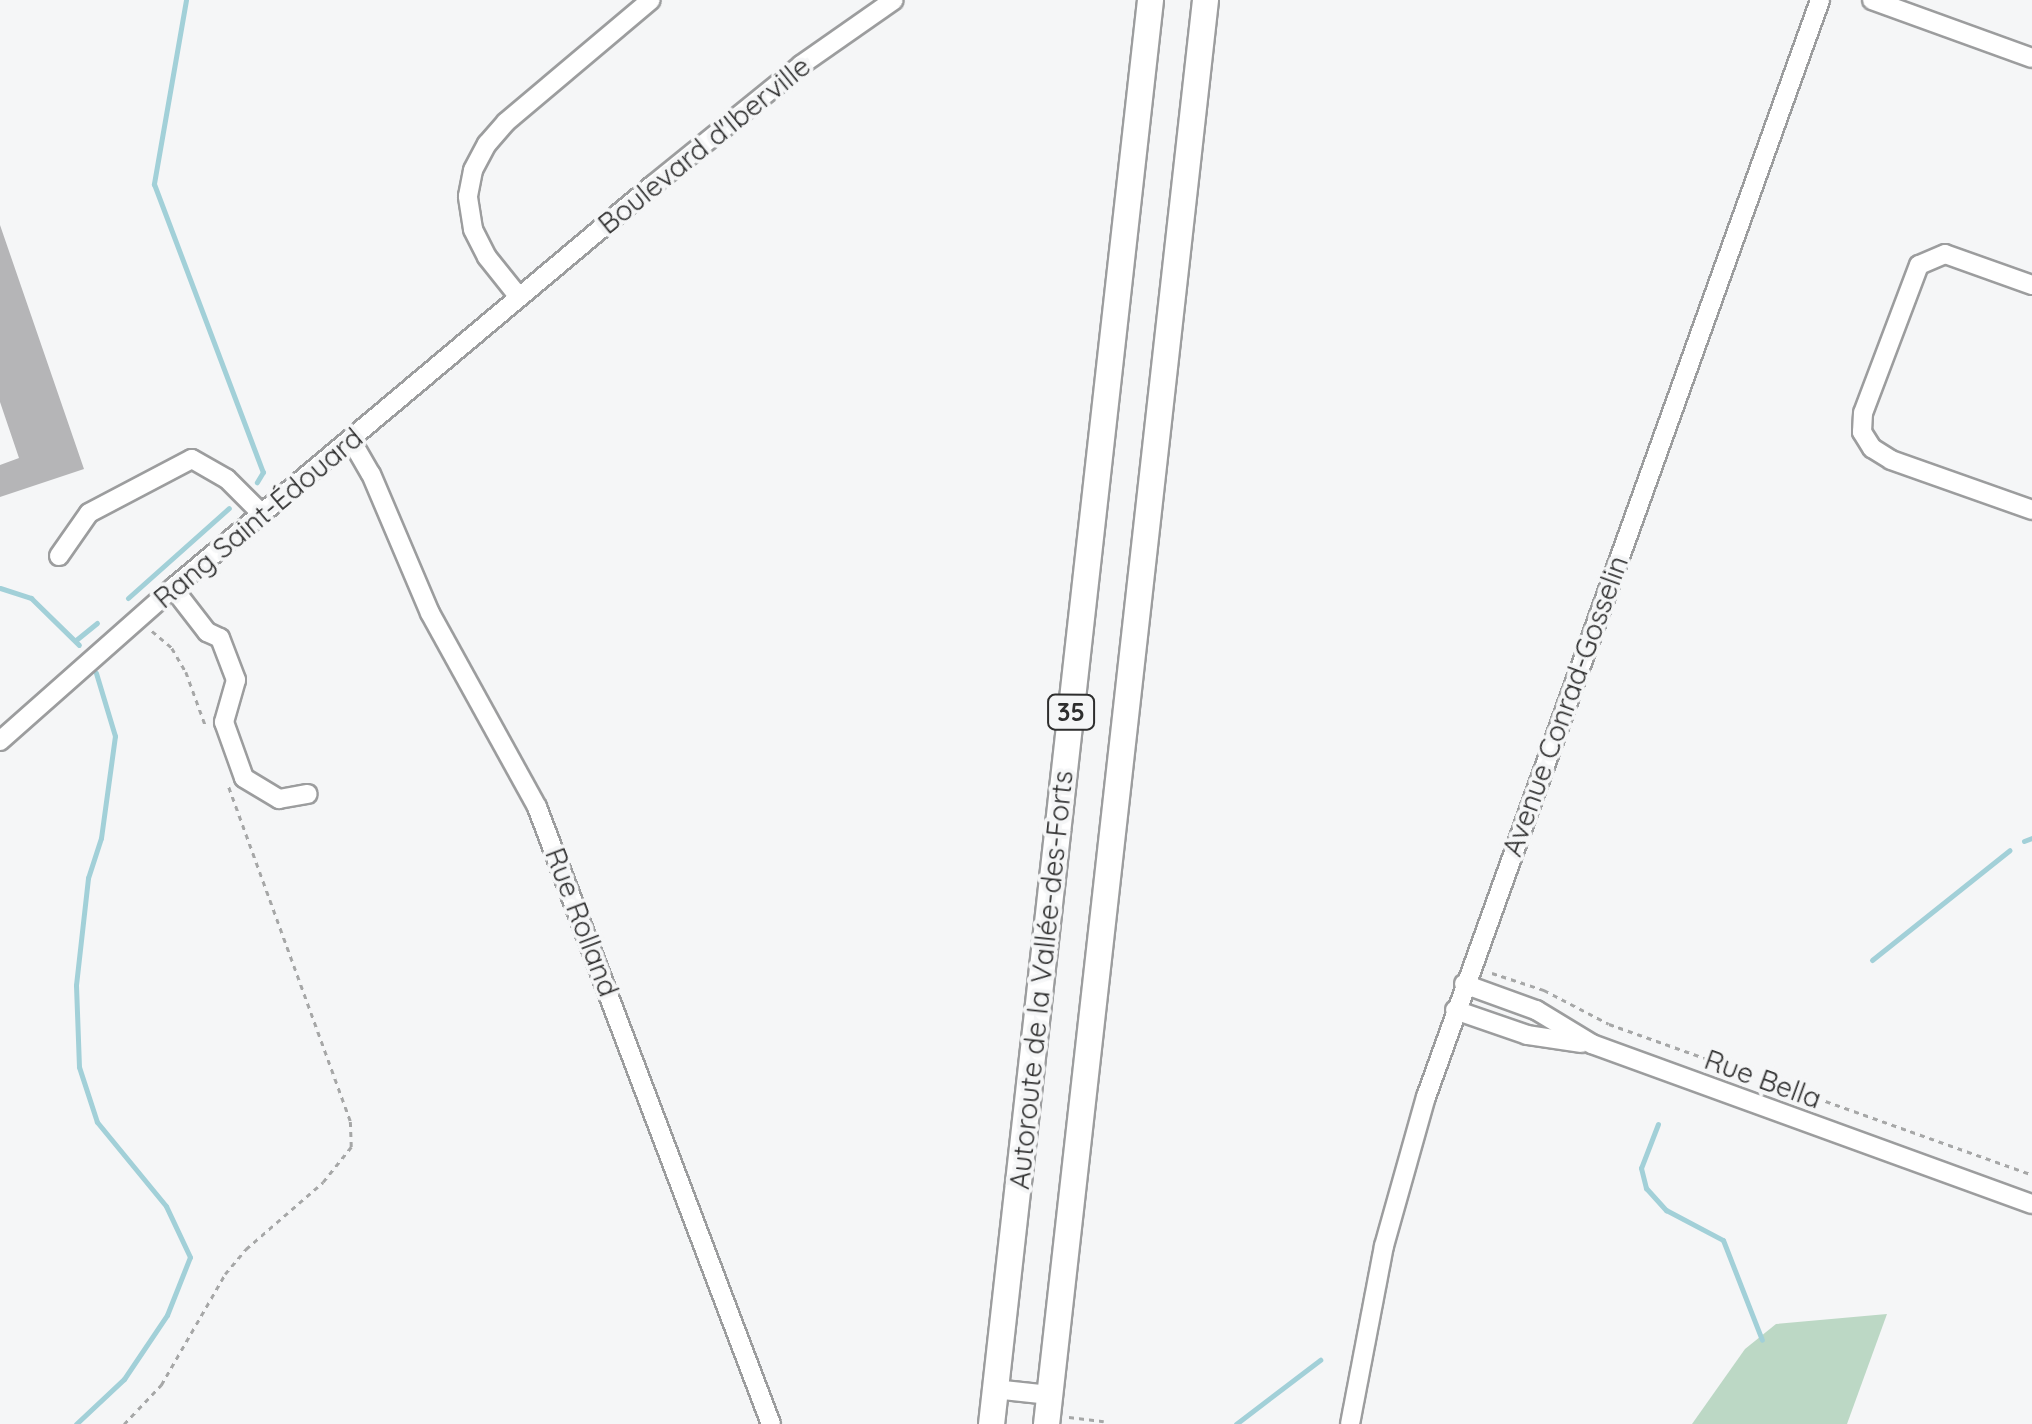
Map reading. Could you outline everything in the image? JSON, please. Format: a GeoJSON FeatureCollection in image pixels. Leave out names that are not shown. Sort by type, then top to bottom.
{"type":"FeatureCollection","features":[{"type":"Feature","properties":{"kind":"highway","name":"Autoroute de la Vallée-des-Forts"},"geometry":{"type":"LineString","coordinates":[[990,1424],[1150,0]]}},
{"type":"Feature","properties":{"kind":"highway","name":"Autoroute de la Vallée-des-Forts"},"geometry":{"type":"LineString","coordinates":[[1048,1411],[1204,0]]}},
{"type":"Feature","properties":{"kind":"street"},"geometry":{"type":"LineString","coordinates":[[519,298],[482,249],[474,229],[468,196],[473,170],[487,144],[506,122],[651,0]]}},
{"type":"Feature","properties":{"kind":"street","name":"Boulevard d'Iberville"},"geometry":{"type":"LineString","coordinates":[[519,298],[785,77],[894,0]]}},
{"type":"Feature","properties":{"kind":"street","name":"Avenue Conrad-Gosselin"},"geometry":{"type":"LineString","coordinates":[[1350,1424],[1394,1207],[1455,1010],[1820,0]]}},
{"type":"Feature","properties":{"kind":"street"},"geometry":{"type":"LineString","coordinates":[[1872,0],[2032,58]]}},
{"type":"Feature","properties":{"kind":"street"},"geometry":{"type":"LineString","coordinates":[[2032,286],[1945,254],[1918,265],[1863,413],[1862,432],[1872,448],[1891,460],[2032,510]]}},
{"type":"Feature","properties":{"kind":"street","name":"Rang Saint-Édouard"},"geometry":{"type":"LineString","coordinates":[[0,741],[173,588],[519,298]]}},
{"type":"Feature","properties":{"kind":"street","name":"Rue Rolland"},"geometry":{"type":"LineString","coordinates":[[351,440],[371,474],[426,604],[537,806],[772,1424]]}},
{"type":"Feature","properties":{"kind":"street"},"geometry":{"type":"LineString","coordinates":[[59,556],[89,513],[192,459],[227,479],[262,514]]}},
{"type":"Feature","properties":{"kind":"street"},"geometry":{"type":"LineString","coordinates":[[173,588],[208,632],[220,638],[236,680],[224,722],[244,778],[279,799],[308,794]]}},
{"type":"Feature","properties":{"kind":"street","name":"Rue Bella"},"geometry":{"type":"LineString","coordinates":[[1464,984],[1536,1010],[1592,1044],[2032,1204]]}},
{"type":"Feature","properties":{"kind":"street","name":"Rue Bella"},"geometry":{"type":"LineString","coordinates":[[1455,1010],[1528,1035],[1592,1044]]}},
{"type":"Feature","properties":{"kind":"street"},"geometry":{"type":"LineString","coordinates":[[994,1389],[1048,1411]]}},
{"type":"Feature","properties":{"kind":"path"},"geometry":{"type":"LineString","coordinates":[[132,623],[154,632],[172,648],[207,728]]}},
{"type":"Feature","properties":{"kind":"path"},"geometry":{"type":"LineString","coordinates":[[124,1424],[161,1385],[226,1274],[246,1249],[323,1182],[352,1147],[350,1122],[227,784]]}},
{"type":"Feature","properties":{"kind":"path","name":"Rue Bella"},"geometry":{"type":"LineString","coordinates":[[1497,975],[1544,990],[1610,1024],[2032,1176]]}},
{"type":"Feature","properties":{"kind":"path"},"geometry":{"type":"LineString","coordinates":[[1048,1411],[1104,1421]]}},
{"type":"Feature","properties":{"kind":"green space"},"geometry":{"type":"Polygon","coordinates":[[[1887,1314],[1847,1424],[1692,1424],[1745,1349],[1776,1324],[1887,1314]]]}},
{"type":"Feature","properties":{"kind":"building"},"geometry":{"type":"Polygon","coordinates":[[[0,225],[84,469],[0,497],[0,465],[19,458],[0,402],[0,225]]]}},
{"type":"Feature","properties":{"kind":"waterway"},"geometry":{"type":"LineString","coordinates":[[186,0],[154,184],[263,472],[257,482]]}},
{"type":"Feature","properties":{"kind":"waterway"},"geometry":{"type":"LineString","coordinates":[[128,598],[229,508]]}},
{"type":"Feature","properties":{"kind":"waterway"},"geometry":{"type":"LineString","coordinates":[[0,588],[31,598],[79,645]]}},
{"type":"Feature","properties":{"kind":"waterway"},"geometry":{"type":"LineString","coordinates":[[76,640],[97,623]]}},
{"type":"Feature","properties":{"kind":"waterway"},"geometry":{"type":"LineString","coordinates":[[76,1424],[124,1379],[167,1315],[190,1257],[166,1206],[97,1122],[79,1067],[76,985],[88,878],[101,838],[115,736],[96,673]]}},
{"type":"Feature","properties":{"kind":"waterway"},"geometry":{"type":"LineString","coordinates":[[2024,841],[2032,838]]}},
{"type":"Feature","properties":{"kind":"waterway"},"geometry":{"type":"LineString","coordinates":[[1872,960],[2010,850]]}},
{"type":"Feature","properties":{"kind":"waterway"},"geometry":{"type":"LineString","coordinates":[[1658,1124],[1641,1168],[1646,1188],[1666,1210],[1723,1240],[1762,1340]]}},
{"type":"Feature","properties":{"kind":"waterway"},"geometry":{"type":"LineString","coordinates":[[1236,1424],[1320,1360]]}}]}
